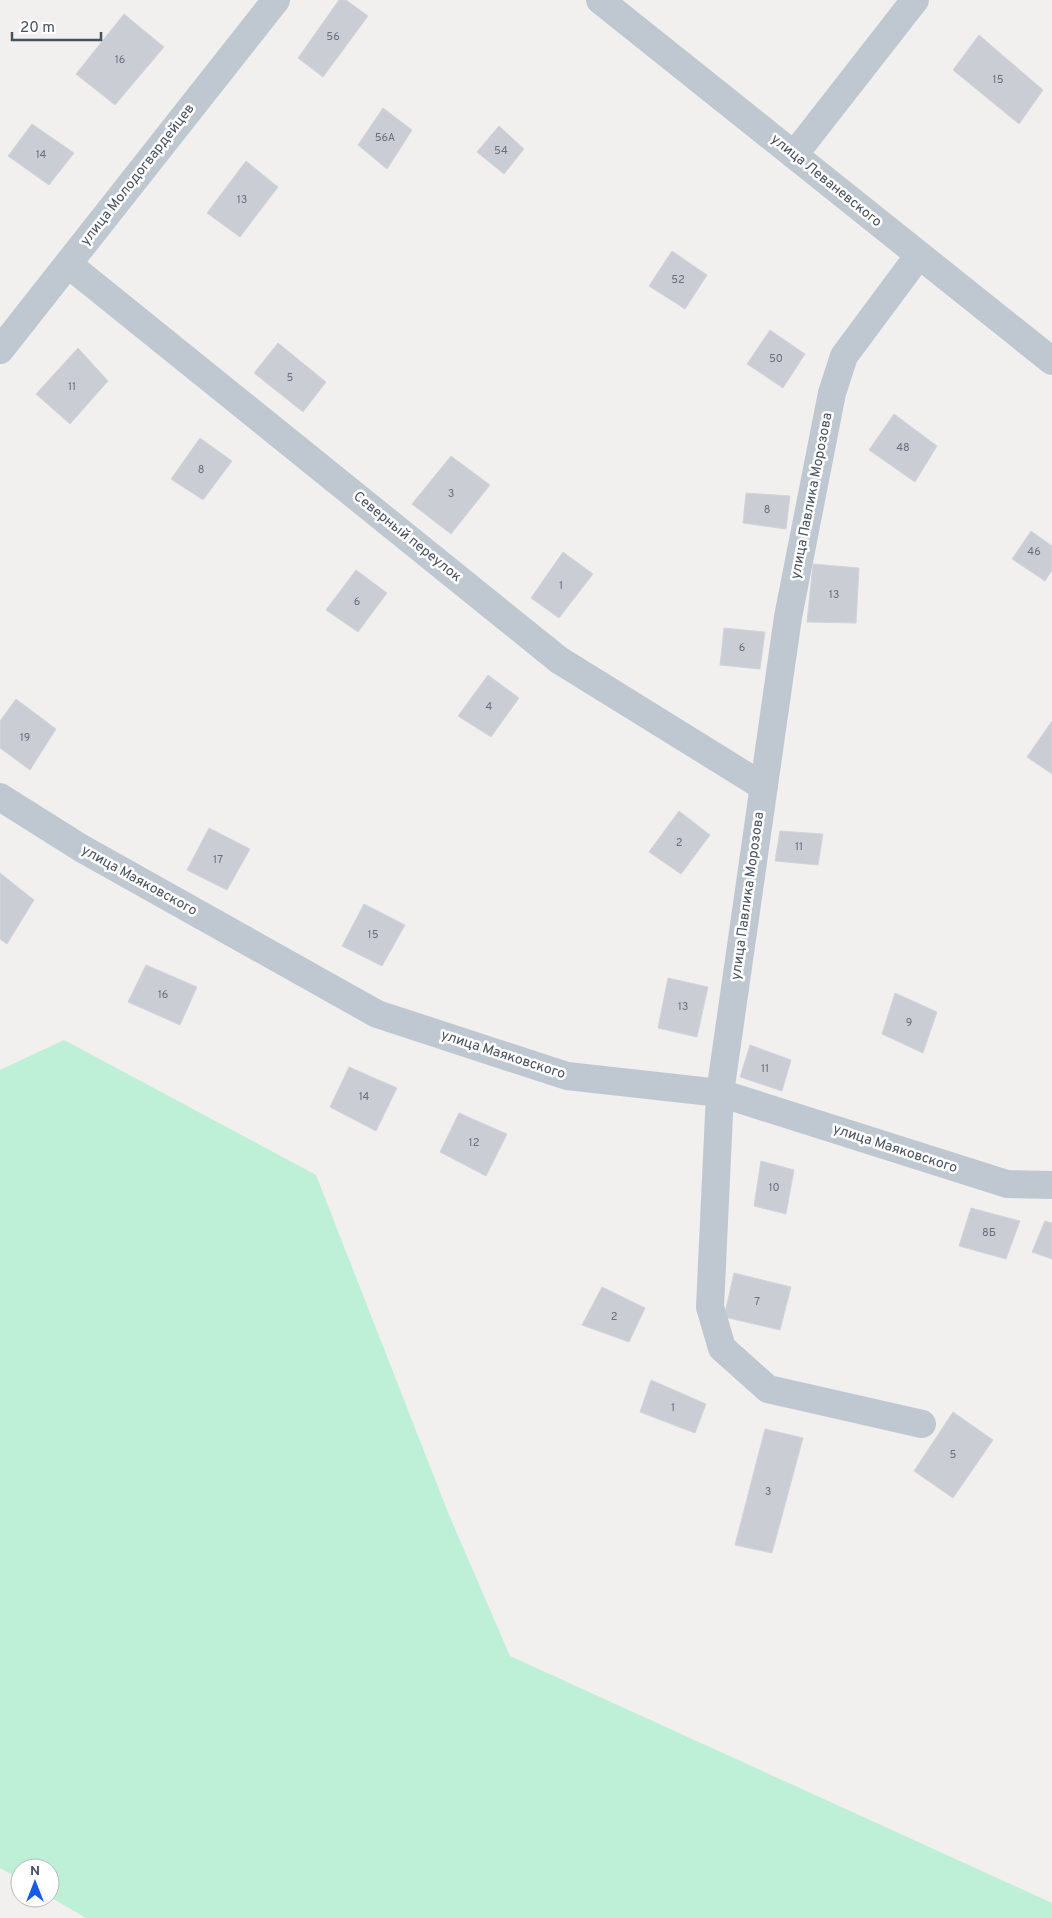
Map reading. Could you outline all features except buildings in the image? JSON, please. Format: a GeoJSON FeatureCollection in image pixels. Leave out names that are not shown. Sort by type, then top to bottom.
{"type":"FeatureCollection","features":[{"type":"Feature","properties":{"kind":"street","name":"улица Молодогвардейцев"},"geometry":{"type":"LineString","coordinates":[[0,350],[276,0]]}},
{"type":"Feature","properties":{"kind":"street","name":"улица Леваневского"},"geometry":{"type":"LineString","coordinates":[[600,0],[1052,361]]}},
{"type":"Feature","properties":{"kind":"street"},"geometry":{"type":"LineString","coordinates":[[794,155],[915,0]]}},
{"type":"Feature","properties":{"kind":"street","name":"улица Павлика Морозова"},"geometry":{"type":"LineString","coordinates":[[919,255],[844,356],[832,392],[788,617],[720,1093],[710,1307],[722,1348],[768,1389],[922,1424]]}},
{"type":"Feature","properties":{"kind":"street","name":"Северный переулок"},"geometry":{"type":"LineString","coordinates":[[68,264],[559,660],[764,787]]}},
{"type":"Feature","properties":{"kind":"street","name":"улица Маяковского"},"geometry":{"type":"LineString","coordinates":[[0,797],[81,848],[377,1014],[567,1076],[720,1093],[1007,1184],[1052,1185]]}},
{"type":"Feature","properties":{"kind":"green space"},"geometry":{"type":"Polygon","coordinates":[[[64,1040],[316,1175],[449,1515],[510,1656],[1052,1903],[1052,1918],[86,1918],[60,1903],[60,1858],[10,1858],[10,1874],[0,1868],[0,1070],[64,1040]]]}}]}
